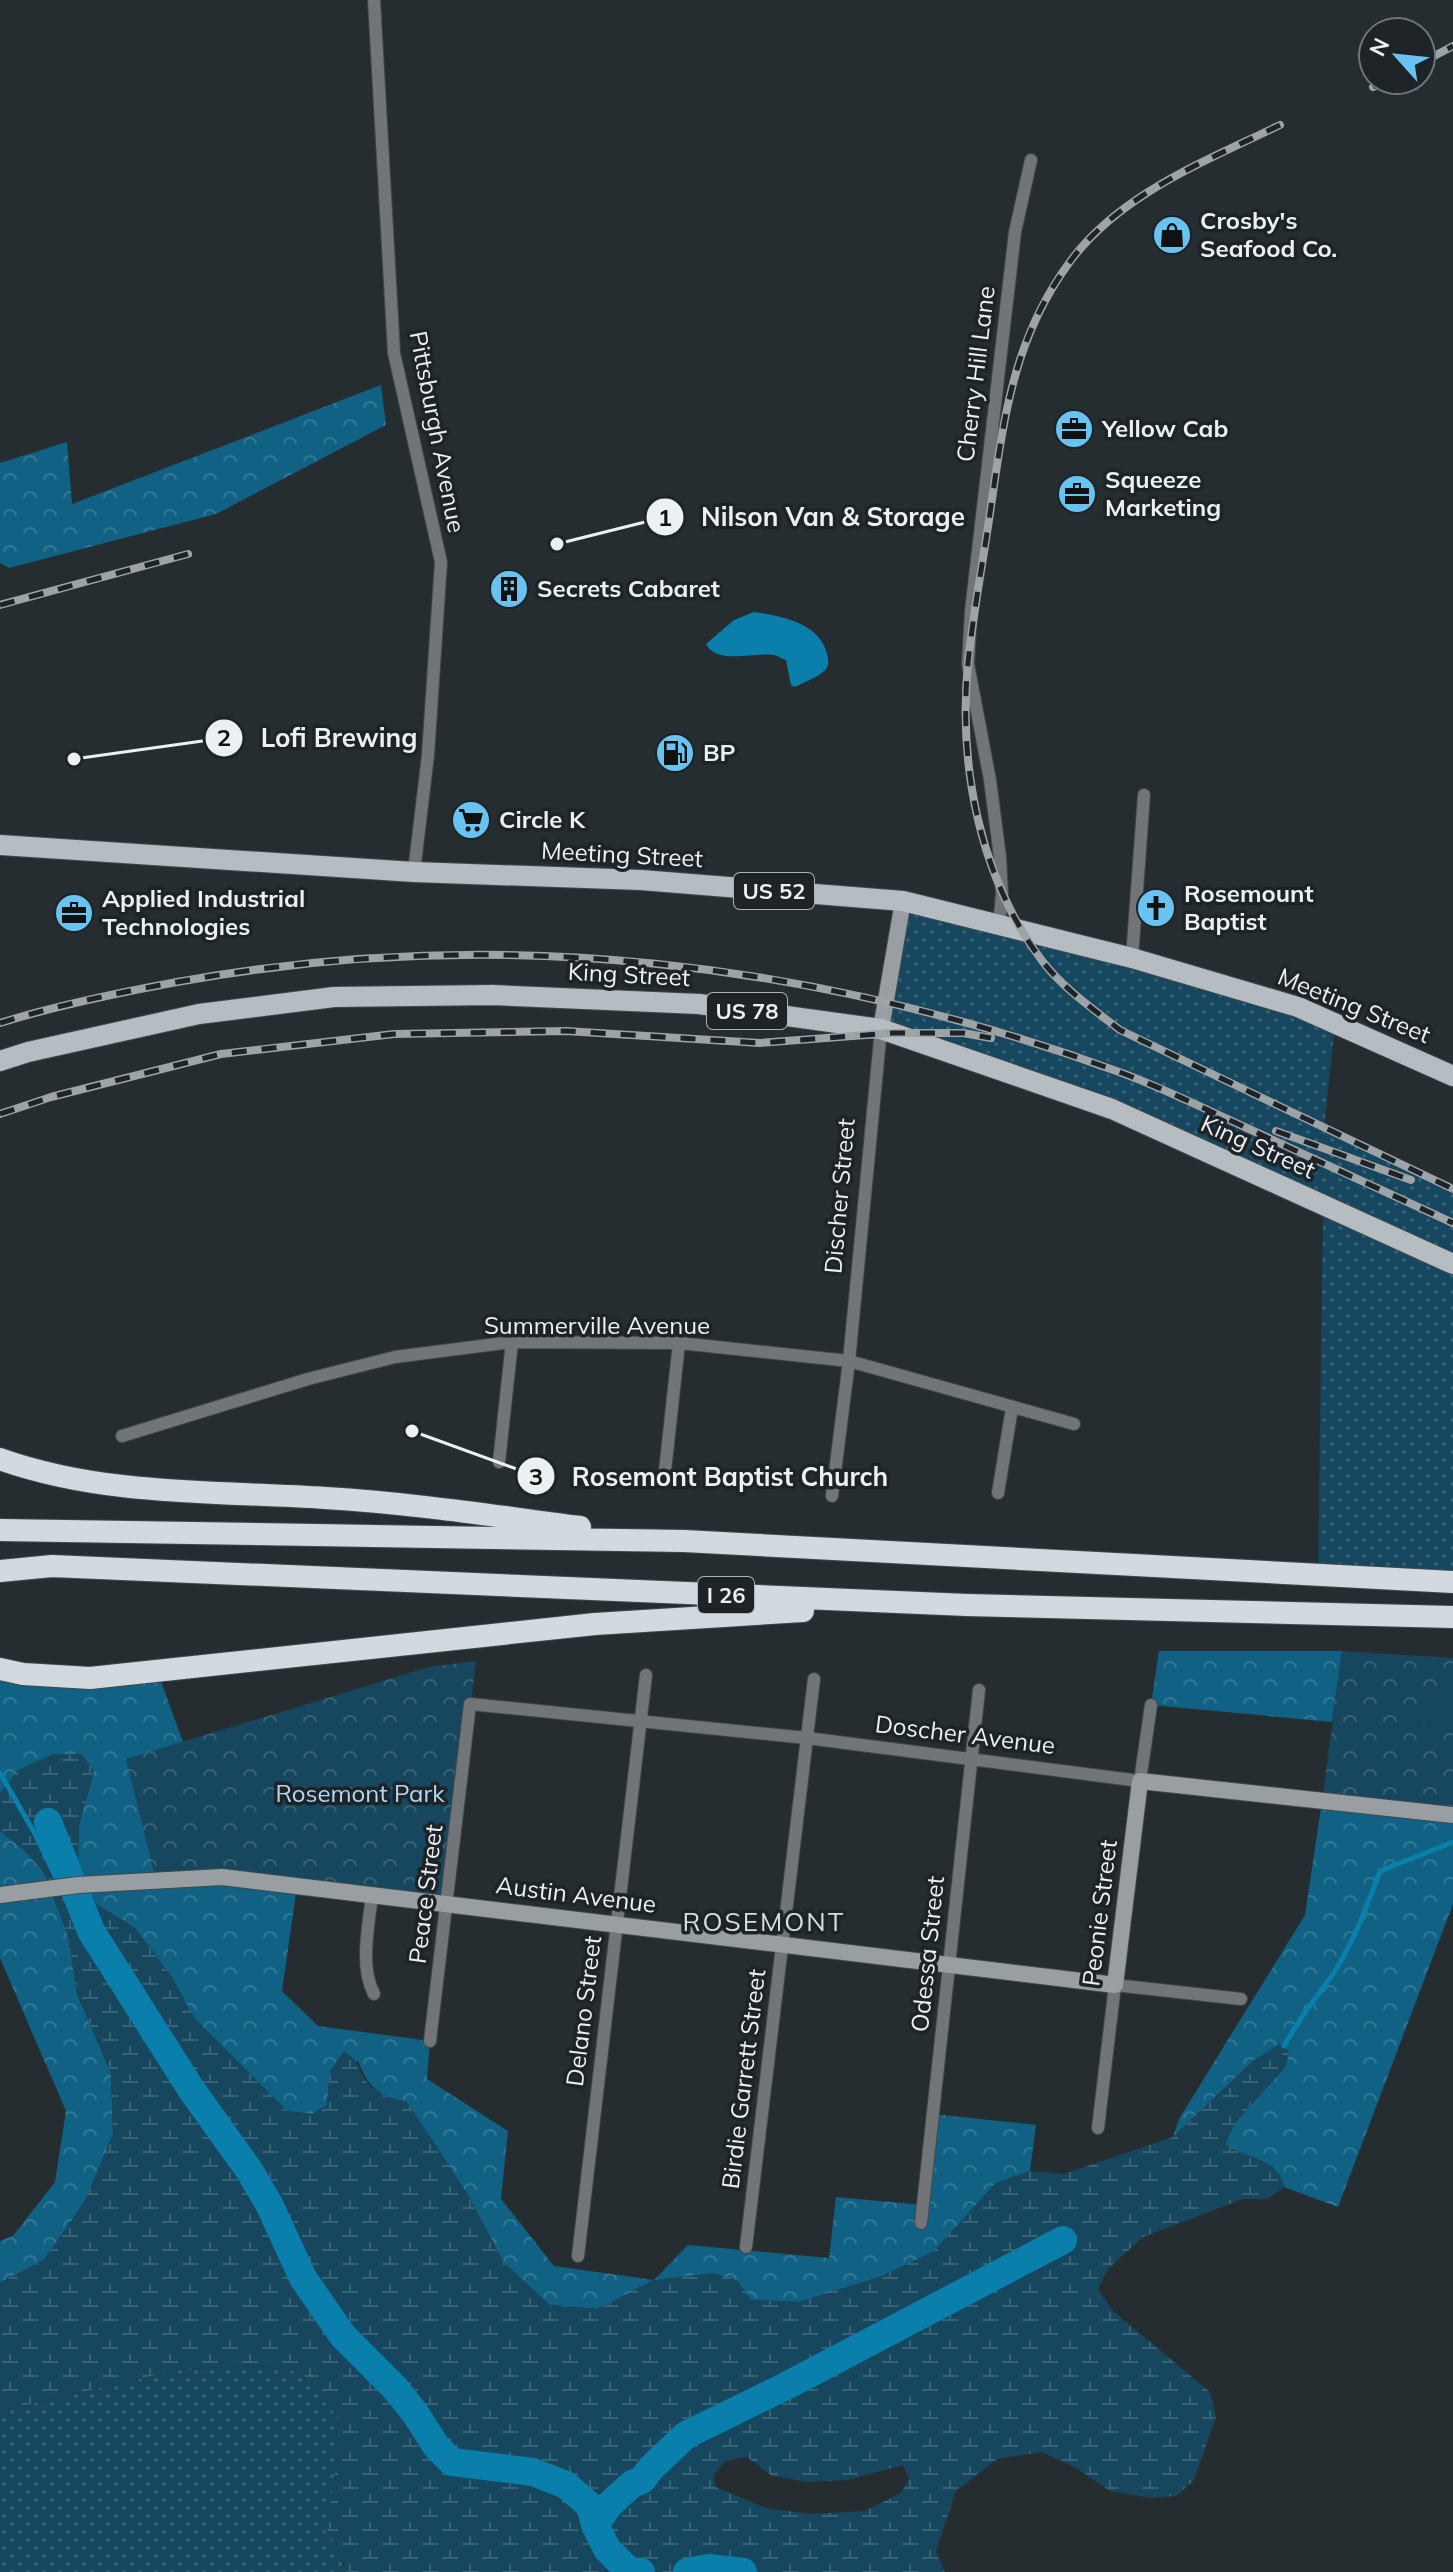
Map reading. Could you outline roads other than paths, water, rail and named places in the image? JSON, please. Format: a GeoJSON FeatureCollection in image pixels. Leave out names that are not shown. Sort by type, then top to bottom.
{"type":"FeatureCollection","features":[{"type":"Feature","properties":{"kind":"highway"},"geometry":{"type":"LineString","coordinates":[[0,1459],[82,1481],[148,1489],[409,1503],[684,1541]]}},
{"type":"Feature","properties":{"kind":"highway","name":"I 26"},"geometry":{"type":"LineString","coordinates":[[0,1530],[684,1541],[1453,1582]]}},
{"type":"Feature","properties":{"kind":"highway","name":"I 26"},"geometry":{"type":"LineString","coordinates":[[0,1571],[52,1566],[967,1605],[1453,1617]]}},
{"type":"Feature","properties":{"kind":"highway"},"geometry":{"type":"LineString","coordinates":[[0,1669],[23,1674],[90,1678],[664,1618],[967,1605]]}},
{"type":"Feature","properties":{"kind":"main road","name":"Meeting Street"},"geometry":{"type":"LineString","coordinates":[[0,845],[414,872],[641,880],[903,901],[1132,958],[1298,1007],[1453,1076]]}},
{"type":"Feature","properties":{"kind":"main road","name":"King Street"},"geometry":{"type":"LineString","coordinates":[[0,1061],[199,1014],[334,997],[493,995],[699,1004],[881,1029],[1112,1109],[1453,1264]]}},
{"type":"Feature","properties":{"kind":"street","name":"Pittsburgh Avenue"},"geometry":{"type":"LineString","coordinates":[[374,0],[394,353],[441,562],[428,755],[414,872]]}},
{"type":"Feature","properties":{"kind":"street","name":"Cherry Hill Lane"},"geometry":{"type":"LineString","coordinates":[[999,926],[1002,894],[1000,857],[990,780],[968,664],[971,611],[1015,232],[1031,160]]}},
{"type":"Feature","properties":{"kind":"street"},"geometry":{"type":"LineString","coordinates":[[1132,958],[1144,795]]}},
{"type":"Feature","properties":{"kind":"street","name":"Discher Street"},"geometry":{"type":"LineString","coordinates":[[832,1496],[849,1361],[881,1029],[903,901]]}},
{"type":"Feature","properties":{"kind":"street"},"geometry":{"type":"LineString","coordinates":[[499,1462],[512,1342]]}},
{"type":"Feature","properties":{"kind":"street","name":"Summerville Avenue"},"geometry":{"type":"LineString","coordinates":[[122,1436],[308,1379],[395,1357],[512,1342],[679,1343],[849,1361],[1074,1424]]}},
{"type":"Feature","properties":{"kind":"street"},"geometry":{"type":"LineString","coordinates":[[664,1480],[679,1343]]}},
{"type":"Feature","properties":{"kind":"street"},"geometry":{"type":"LineString","coordinates":[[998,1493],[1012,1408]]}},
{"type":"Feature","properties":{"kind":"street","name":"Delano Street"},"geometry":{"type":"LineString","coordinates":[[578,2256],[646,1675]]}},
{"type":"Feature","properties":{"kind":"street","name":"Birdie Garrett Street"},"geometry":{"type":"LineString","coordinates":[[746,2247],[814,1679]]}},
{"type":"Feature","properties":{"kind":"street","name":"Odessa Street"},"geometry":{"type":"LineString","coordinates":[[921,2223],[979,1690]]}},
{"type":"Feature","properties":{"kind":"street","name":"Doscher Avenue"},"geometry":{"type":"LineString","coordinates":[[470,1704],[807,1738],[972,1761],[1453,1815]]}},
{"type":"Feature","properties":{"kind":"street","name":"Peace Street"},"geometry":{"type":"LineString","coordinates":[[430,2041],[470,1704]]}},
{"type":"Feature","properties":{"kind":"street","name":"Peonie Street"},"geometry":{"type":"LineString","coordinates":[[1098,2128],[1151,1705]]}},
{"type":"Feature","properties":{"kind":"street","name":"Austin Avenue"},"geometry":{"type":"LineString","coordinates":[[0,1895],[78,1885],[222,1877],[1241,1999]]}},
{"type":"Feature","properties":{"kind":"street"},"geometry":{"type":"LineString","coordinates":[[372,1894],[366,1953],[369,1984],[374,1994]]}},
{"type":"Feature","properties":{"kind":"waterway"},"geometry":{"type":"LineString","coordinates":[[0,1773],[34,1832],[68,1903],[141,2028],[315,2284]]}},
{"type":"Feature","properties":{"kind":"waterway"},"geometry":{"type":"LineString","coordinates":[[48,1822],[91,1931],[191,2089],[249,2170],[270,2206],[303,2278],[343,2336],[395,2388],[436,2446],[452,2462],[533,2472],[566,2485],[590,2506],[607,2549],[629,2571],[641,2572]]}},
{"type":"Feature","properties":{"kind":"waterway"},"geometry":{"type":"LineString","coordinates":[[1284,2046],[1347,1949],[1380,1871],[1453,1842]]}},
{"type":"Feature","properties":{"kind":"waterway"},"geometry":{"type":"LineString","coordinates":[[595,2525],[609,2505],[632,2484],[642,2480],[686,2435],[788,2385],[1063,2240]]}},
{"type":"Feature","properties":{"kind":"waterway"},"geometry":{"type":"LineString","coordinates":[[687,2572],[709,2568],[743,2572]]}},
{"type":"Feature","properties":{"kind":"railway"},"geometry":{"type":"LineString","coordinates":[[1437,54],[1453,46]]}},
{"type":"Feature","properties":{"kind":"railway"},"geometry":{"type":"LineString","coordinates":[[1280,125],[1194,166],[1113,217],[1069,263],[1034,323],[1012,386],[1005,418],[972,627],[966,702],[971,781],[978,820],[1003,895],[1021,930],[1043,962],[1079,998],[1120,1030],[1453,1189]]}},
{"type":"Feature","properties":{"kind":"railway"},"geometry":{"type":"LineString","coordinates":[[0,605],[188,554]]}},
{"type":"Feature","properties":{"kind":"railway"},"geometry":{"type":"LineString","coordinates":[[0,1023],[88,1000],[177,982],[297,965],[417,956],[537,956],[656,964],[774,980],[891,1003],[1007,1035],[1122,1073],[1453,1223]]}},
{"type":"Feature","properties":{"kind":"railway"},"geometry":{"type":"LineString","coordinates":[[0,1114],[51,1097],[221,1054],[394,1034],[566,1031],[760,1043],[893,1033],[963,1033],[991,1038]]}},
{"type":"Feature","properties":{"kind":"railway"},"geometry":{"type":"LineString","coordinates":[[1276,1131],[1411,1180]]}},
{"type":"Feature","properties":{"kind":"place","name":"Crosby's Seafood Co."},"geometry":{"type":"Point","coordinates":[1172,235]}},
{"type":"Feature","properties":{"kind":"place","name":"Yellow Cab"},"geometry":{"type":"Point","coordinates":[1074,429]}},
{"type":"Feature","properties":{"kind":"place","name":"Squeeze Marketing"},"geometry":{"type":"Point","coordinates":[1077,494]}},
{"type":"Feature","properties":{"kind":"place","name":"Nilson Van & Storage"},"geometry":{"type":"Point","coordinates":[557,544]}},
{"type":"Feature","properties":{"kind":"place","name":"Secrets Cabaret"},"geometry":{"type":"Point","coordinates":[509,589]}},
{"type":"Feature","properties":{"kind":"place","name":"BP"},"geometry":{"type":"Point","coordinates":[675,753]}},
{"type":"Feature","properties":{"kind":"place","name":"Lofi Brewing"},"geometry":{"type":"Point","coordinates":[74,759]}},
{"type":"Feature","properties":{"kind":"place","name":"Circle K"},"geometry":{"type":"Point","coordinates":[471,820]}},
{"type":"Feature","properties":{"kind":"place","name":"Rosemount Baptist"},"geometry":{"type":"Point","coordinates":[1156,908]}},
{"type":"Feature","properties":{"kind":"place","name":"Applied Industrial Technologies"},"geometry":{"type":"Point","coordinates":[74,913]}},
{"type":"Feature","properties":{"kind":"place","name":"Rosemont Baptist Church"},"geometry":{"type":"Point","coordinates":[412,1431]}},
{"type":"Feature","properties":{"kind":"district","name":"ROSEMONT"},"geometry":{"type":"Point","coordinates":[764,1922]}},
{"type":"Feature","properties":{"kind":"park label","name":"Rosemont Park"},"geometry":{"type":"Point","coordinates":[360,1794]}}]}
